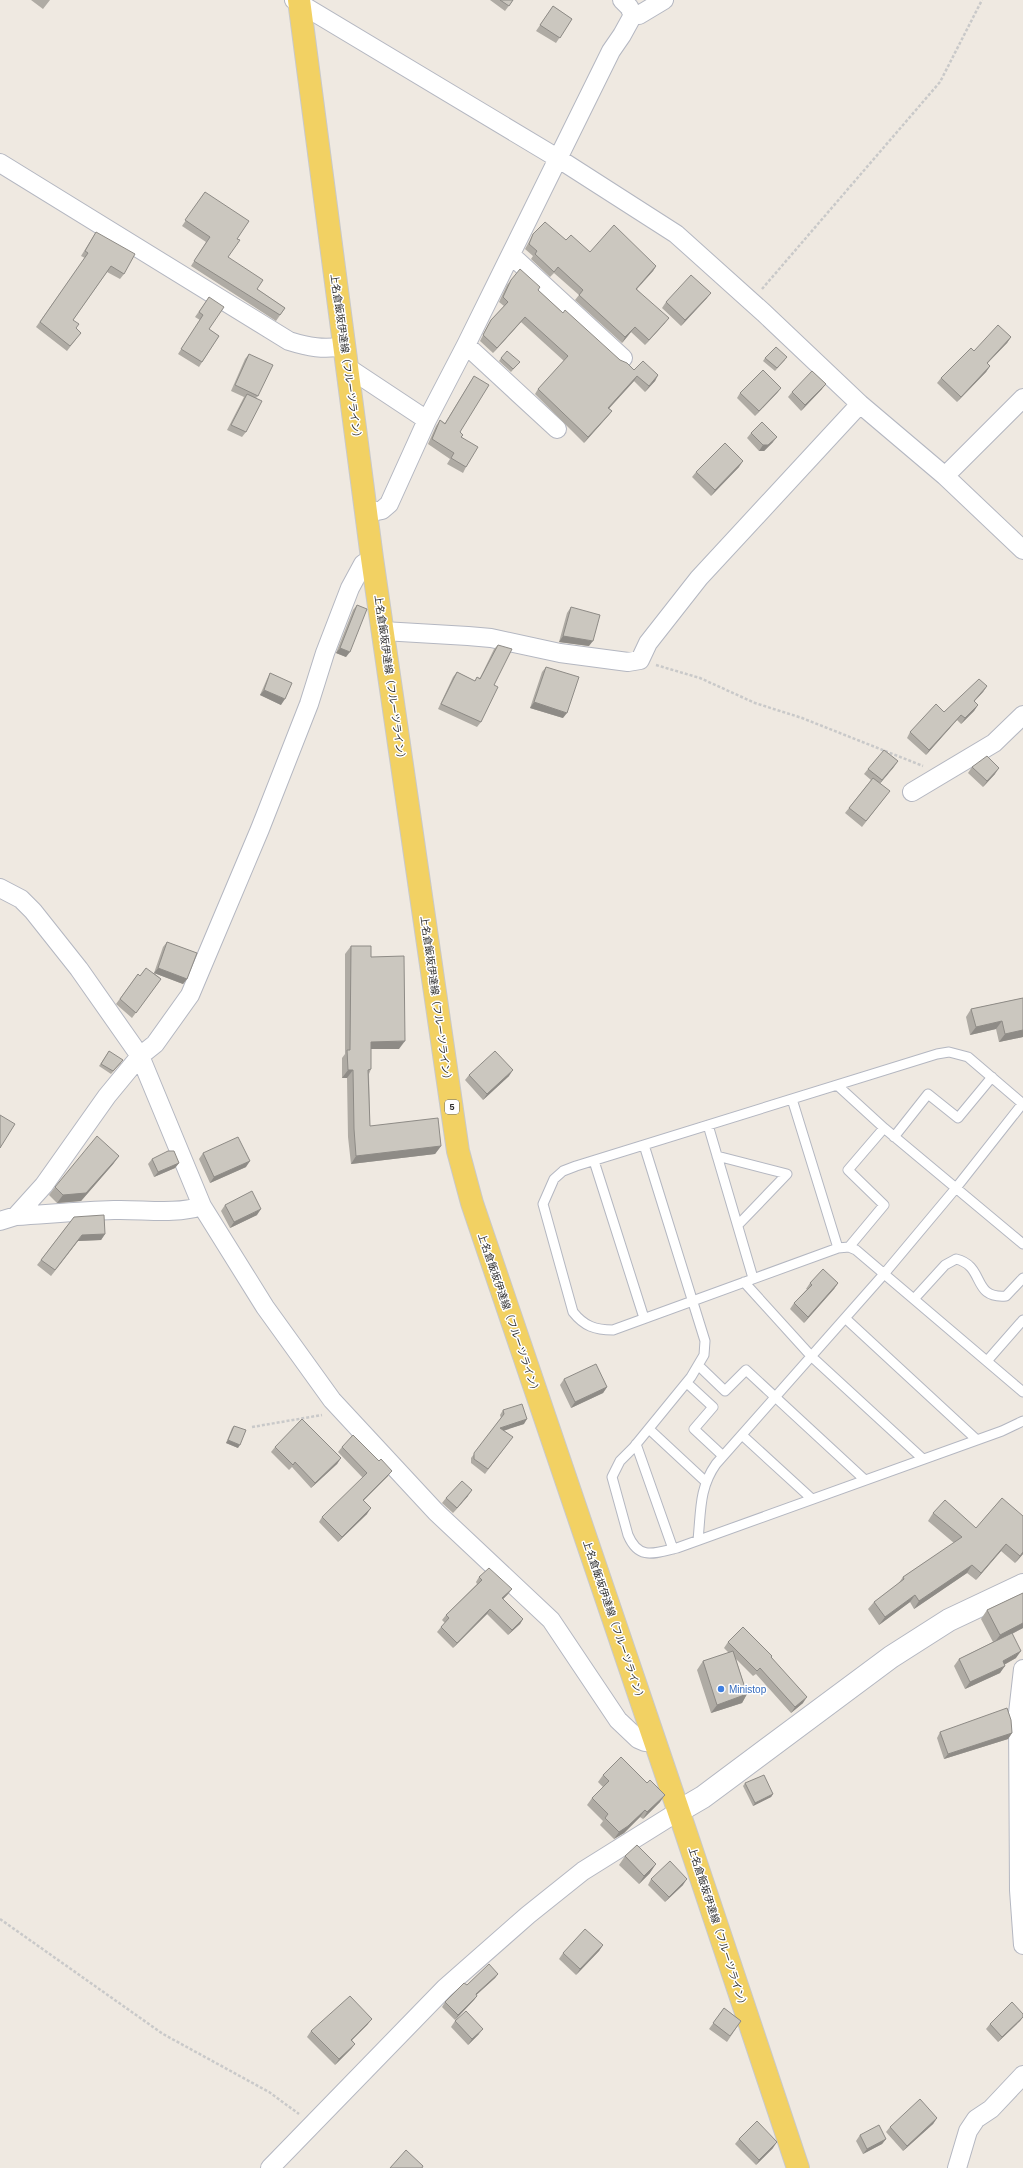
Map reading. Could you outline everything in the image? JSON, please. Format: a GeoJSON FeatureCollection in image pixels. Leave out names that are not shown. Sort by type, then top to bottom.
{"type":"FeatureCollection","features":[{"type":"Feature","properties":{"kind":"main road","name":"上名倉飯坂伊達線（フルーツライン）"},"geometry":{"type":"LineString","coordinates":[[297,1],[372,558],[458,1151],[474,1211],[679,1811],[798,2168]]}},
{"type":"Feature","properties":{"kind":"street"},"geometry":{"type":"LineString","coordinates":[[622,0],[629,7],[633,15]]}},
{"type":"Feature","properties":{"kind":"street"},"geometry":{"type":"LineString","coordinates":[[633,15],[639,15],[664,0]]}},
{"type":"Feature","properties":{"kind":"street"},"geometry":{"type":"LineString","coordinates":[[297,1],[559,159],[676,234],[752,302],[860,404],[945,476],[1023,550]]}},
{"type":"Feature","properties":{"kind":"street"},"geometry":{"type":"LineString","coordinates":[[366,513],[382,510],[389,504],[427,420],[559,159],[611,51],[633,15]]}},
{"type":"Feature","properties":{"kind":"street"},"geometry":{"type":"LineString","coordinates":[[0,163],[289,341],[314,348],[329,349],[346,357],[427,420]]}},
{"type":"Feature","properties":{"kind":"street"},"geometry":{"type":"LineString","coordinates":[[511,255],[623,358]]}},
{"type":"Feature","properties":{"kind":"street"},"geometry":{"type":"LineString","coordinates":[[466,345],[557,429]]}},
{"type":"Feature","properties":{"kind":"street"},"geometry":{"type":"LineString","coordinates":[[945,476],[1023,398]]}},
{"type":"Feature","properties":{"kind":"street"},"geometry":{"type":"LineString","coordinates":[[383,631],[491,638],[560,653],[628,662],[640,660],[648,643],[699,578],[860,404]]}},
{"type":"Feature","properties":{"kind":"street"},"geometry":{"type":"LineString","coordinates":[[8,1218],[44,1185],[107,1096],[140,1056],[155,1044],[190,995],[263,822],[350,588],[363,564],[372,558]]}},
{"type":"Feature","properties":{"kind":"street"},"geometry":{"type":"LineString","coordinates":[[912,792],[994,743],[1023,715]]}},
{"type":"Feature","properties":{"kind":"street"},"geometry":{"type":"LineString","coordinates":[[0,888],[21,899],[33,911],[79,969],[140,1056],[202,1206],[265,1307],[343,1412],[451,1527],[551,1620],[618,1720],[638,1739],[645,1742],[655,1742]]}},
{"type":"Feature","properties":{"kind":"street"},"geometry":{"type":"LineString","coordinates":[[8,1218],[114,1210],[192,1209],[202,1206]]}},
{"type":"Feature","properties":{"kind":"street"},"geometry":{"type":"LineString","coordinates":[[270,2168],[445,1988],[528,1915],[583,1871],[722,1783],[891,1657],[948,1620],[1023,1585]]}},
{"type":"Feature","properties":{"kind":"street"},"geometry":{"type":"LineString","coordinates":[[1023,1669],[1018,1713],[1021,1850],[1019,1890],[1023,1945]]}},
{"type":"Feature","properties":{"kind":"street"},"geometry":{"type":"LineString","coordinates":[[957,2168],[968,2132],[976,2119],[991,2109],[1023,2075]]}},
{"type":"Feature","properties":{"kind":"lane"},"geometry":{"type":"LineString","coordinates":[[698,1540],[702,1490],[708,1476],[723,1456],[884,1274],[956,1188],[1023,1104],[968,1057],[949,1052],[937,1054],[563,1171],[554,1178],[543,1204],[573,1312],[583,1323],[600,1330],[613,1330],[838,1248],[849,1247],[856,1250],[884,1274],[987,1361],[1023,1392]]}},
{"type":"Feature","properties":{"kind":"lane"},"geometry":{"type":"LineString","coordinates":[[894,1137],[928,1094],[958,1118],[992,1077]]}},
{"type":"Feature","properties":{"kind":"lane"},"geometry":{"type":"LineString","coordinates":[[837,1085],[894,1137],[1023,1244]]}},
{"type":"Feature","properties":{"kind":"lane"},"geometry":{"type":"LineString","coordinates":[[792,1099],[838,1248]]}},
{"type":"Feature","properties":{"kind":"lane"},"geometry":{"type":"LineString","coordinates":[[708,1125],[754,1278]]}},
{"type":"Feature","properties":{"kind":"lane"},"geometry":{"type":"LineString","coordinates":[[849,1247],[884,1205],[848,1170],[884,1128]]}},
{"type":"Feature","properties":{"kind":"lane"},"geometry":{"type":"LineString","coordinates":[[644,1145],[691,1301],[703,1331],[705,1341],[704,1355],[687,1383],[620,1461],[612,1477],[628,1535],[632,1544],[645,1554],[673,1549],[977,1440],[1023,1421]]}},
{"type":"Feature","properties":{"kind":"lane"},"geometry":{"type":"LineString","coordinates":[[718,1156],[787,1174],[738,1225]]}},
{"type":"Feature","properties":{"kind":"lane"},"geometry":{"type":"LineString","coordinates":[[594,1161],[644,1318]]}},
{"type":"Feature","properties":{"kind":"lane"},"geometry":{"type":"LineString","coordinates":[[914,1299],[945,1265],[956,1259],[972,1267],[983,1288],[992,1295],[1006,1296],[1023,1278]]}},
{"type":"Feature","properties":{"kind":"lane"},"geometry":{"type":"LineString","coordinates":[[744,1282],[812,1357],[923,1459]]}},
{"type":"Feature","properties":{"kind":"lane"},"geometry":{"type":"LineString","coordinates":[[845,1318],[977,1440]]}},
{"type":"Feature","properties":{"kind":"lane"},"geometry":{"type":"LineString","coordinates":[[987,1361],[1023,1320]]}},
{"type":"Feature","properties":{"kind":"lane"},"geometry":{"type":"LineString","coordinates":[[698,1365],[725,1391],[746,1370],[865,1480]]}},
{"type":"Feature","properties":{"kind":"lane"},"geometry":{"type":"LineString","coordinates":[[687,1383],[714,1407],[694,1429],[723,1456]]}},
{"type":"Feature","properties":{"kind":"lane"},"geometry":{"type":"LineString","coordinates":[[649,1429],[706,1482]]}},
{"type":"Feature","properties":{"kind":"lane"},"geometry":{"type":"LineString","coordinates":[[742,1435],[812,1499]]}},
{"type":"Feature","properties":{"kind":"lane"},"geometry":{"type":"LineString","coordinates":[[636,1444],[673,1549]]}},
{"type":"Feature","properties":{"kind":"path"},"geometry":{"type":"LineString","coordinates":[[752,302],[940,82],[982,0]]}},
{"type":"Feature","properties":{"kind":"path"},"geometry":{"type":"LineString","coordinates":[[640,660],[700,678],[755,703],[802,718],[944,774]]}},
{"type":"Feature","properties":{"kind":"path"},"geometry":{"type":"LineString","coordinates":[[252,1427],[343,1412]]}},
{"type":"Feature","properties":{"kind":"path"},"geometry":{"type":"LineString","coordinates":[[0,1919],[150,2026],[269,2092],[292,2109],[311,2126]]}},
{"type":"Feature","properties":{"kind":"building"},"geometry":{"type":"Polygon","coordinates":[[[500,0],[513,0],[509,6],[500,0]]]}},
{"type":"Feature","properties":{"kind":"building"},"geometry":{"type":"Polygon","coordinates":[[[553,6],[572,19],[560,38],[540,25],[553,6]]]}},
{"type":"Feature","properties":{"kind":"building"},"geometry":{"type":"Polygon","coordinates":[[[205,192],[249,221],[237,239],[240,240],[228,257],[263,280],[257,289],[285,308],[280,315],[194,261],[210,237],[185,220],[205,192]]]}},
{"type":"Feature","properties":{"kind":"building"},"geometry":{"type":"Polygon","coordinates":[[[545,222],[566,240],[571,235],[590,252],[614,225],[656,266],[636,289],[669,318],[649,340],[635,327],[625,337],[579,295],[583,290],[558,267],[554,272],[535,254],[537,251],[529,244],[533,234],[545,222]]]}},
{"type":"Feature","properties":{"kind":"building"},"geometry":{"type":"Polygon","coordinates":[[[96,232],[135,254],[124,274],[111,266],[73,320],[79,324],[76,328],[81,333],[70,346],[40,322],[88,253],[85,251],[96,232]]]}},
{"type":"Feature","properties":{"kind":"building"},"geometry":{"type":"Polygon","coordinates":[[[520,269],[540,287],[538,290],[563,313],[565,310],[620,360],[627,363],[634,370],[643,361],[658,375],[649,386],[637,376],[608,408],[612,411],[588,437],[538,389],[568,356],[525,317],[497,348],[483,335],[491,320],[508,302],[503,297],[511,280],[520,269]]]}},
{"type":"Feature","properties":{"kind":"building"},"geometry":{"type":"Polygon","coordinates":[[[691,275],[711,293],[685,320],[666,302],[691,275]]]}},
{"type":"Feature","properties":{"kind":"building"},"geometry":{"type":"Polygon","coordinates":[[[209,297],[224,307],[209,329],[219,336],[202,362],[181,349],[203,315],[199,312],[209,297]]]}},
{"type":"Feature","properties":{"kind":"building"},"geometry":{"type":"Polygon","coordinates":[[[998,325],[1011,337],[987,363],[990,366],[961,397],[941,378],[971,348],[974,351],[998,325]]]}},
{"type":"Feature","properties":{"kind":"building"},"geometry":{"type":"Polygon","coordinates":[[[776,347],[787,357],[777,368],[765,358],[776,347]]]}},
{"type":"Feature","properties":{"kind":"building"},"geometry":{"type":"Polygon","coordinates":[[[507,351],[520,362],[513,369],[501,358],[507,351]]]}},
{"type":"Feature","properties":{"kind":"building"},"geometry":{"type":"Polygon","coordinates":[[[249,354],[273,365],[258,396],[235,385],[249,354]]]}},
{"type":"Feature","properties":{"kind":"building"},"geometry":{"type":"Polygon","coordinates":[[[763,370],[781,388],[759,411],[740,393],[763,370]]]}},
{"type":"Feature","properties":{"kind":"building"},"geometry":{"type":"Polygon","coordinates":[[[812,371],[826,384],[805,405],[792,392],[812,371]]]}},
{"type":"Feature","properties":{"kind":"building"},"geometry":{"type":"Polygon","coordinates":[[[474,376],[489,385],[460,432],[463,435],[461,437],[478,447],[466,467],[451,458],[454,453],[432,439],[440,420],[445,424],[474,376]]]}},
{"type":"Feature","properties":{"kind":"building"},"geometry":{"type":"Polygon","coordinates":[[[247,394],[262,401],[246,432],[231,425],[247,394]]]}},
{"type":"Feature","properties":{"kind":"building"},"geometry":{"type":"Polygon","coordinates":[[[762,422],[777,437],[768,445],[763,445],[751,433],[762,422]]]}},
{"type":"Feature","properties":{"kind":"building"},"geometry":{"type":"Polygon","coordinates":[[[725,443],[743,461],[715,490],[696,472],[725,443]]]}},
{"type":"Feature","properties":{"kind":"building"},"geometry":{"type":"Polygon","coordinates":[[[357,605],[367,609],[350,652],[340,648],[357,605]]]}},
{"type":"Feature","properties":{"kind":"building"},"geometry":{"type":"Polygon","coordinates":[[[571,607],[600,615],[593,641],[563,636],[571,607]]]}},
{"type":"Feature","properties":{"kind":"building"},"geometry":{"type":"Polygon","coordinates":[[[498,645],[512,649],[494,685],[498,687],[481,722],[441,704],[457,672],[475,681],[477,677],[480,679],[498,645]]]}},
{"type":"Feature","properties":{"kind":"building"},"geometry":{"type":"Polygon","coordinates":[[[546,667],[579,677],[567,713],[534,702],[546,667]]]}},
{"type":"Feature","properties":{"kind":"building"},"geometry":{"type":"Polygon","coordinates":[[[270,673],[292,683],[285,699],[264,690],[270,673]]]}},
{"type":"Feature","properties":{"kind":"building"},"geometry":{"type":"Polygon","coordinates":[[[979,679],[987,686],[974,701],[978,705],[965,718],[961,715],[929,750],[910,732],[936,704],[944,712],[979,679]]]}},
{"type":"Feature","properties":{"kind":"building"},"geometry":{"type":"Polygon","coordinates":[[[884,750],[898,761],[882,780],[868,769],[884,750]]]}},
{"type":"Feature","properties":{"kind":"building"},"geometry":{"type":"Polygon","coordinates":[[[987,756],[999,768],[987,781],[972,767],[987,756]]]}},
{"type":"Feature","properties":{"kind":"building"},"geometry":{"type":"Polygon","coordinates":[[[873,778],[890,791],[866,821],[849,808],[873,778]]]}},
{"type":"Feature","properties":{"kind":"building"},"geometry":{"type":"Polygon","coordinates":[[[167,942],[197,953],[187,979],[158,968],[167,942]]]}},
{"type":"Feature","properties":{"kind":"building"},"geometry":{"type":"Polygon","coordinates":[[[351,946],[371,946],[371,957],[404,956],[405,1041],[371,1042],[371,1069],[368,1070],[370,1126],[438,1118],[441,1146],[356,1156],[353,1070],[348,1070],[347,1050],[350,1050],[351,946]]]}},
{"type":"Feature","properties":{"kind":"building"},"geometry":{"type":"Polygon","coordinates":[[[146,968],[161,979],[136,1013],[120,999],[138,974],[140,976],[146,968]]]}},
{"type":"Feature","properties":{"kind":"building"},"geometry":{"type":"Polygon","coordinates":[[[1023,998],[1023,1030],[1005,1034],[1002,1021],[976,1027],[971,1009],[1023,998]]]}},
{"type":"Feature","properties":{"kind":"building"},"geometry":{"type":"Polygon","coordinates":[[[109,1051],[123,1060],[113,1071],[101,1064],[109,1051]]]}},
{"type":"Feature","properties":{"kind":"building"},"geometry":{"type":"Polygon","coordinates":[[[495,1051],[513,1070],[487,1094],[469,1075],[495,1051]]]}},
{"type":"Feature","properties":{"kind":"building"},"geometry":{"type":"Polygon","coordinates":[[[0,1115],[15,1124],[0,1148],[0,1115]]]}},
{"type":"Feature","properties":{"kind":"building"},"geometry":{"type":"Polygon","coordinates":[[[97,1136],[119,1156],[86,1193],[63,1195],[55,1187],[97,1136]]]}},
{"type":"Feature","properties":{"kind":"building"},"geometry":{"type":"Polygon","coordinates":[[[238,1137],[250,1161],[214,1177],[203,1153],[238,1137]]]}},
{"type":"Feature","properties":{"kind":"building"},"geometry":{"type":"Polygon","coordinates":[[[168,1151],[174,1151],[179,1163],[158,1172],[152,1159],[168,1151]]]}},
{"type":"Feature","properties":{"kind":"building"},"geometry":{"type":"Polygon","coordinates":[[[252,1191],[261,1209],[234,1222],[225,1205],[252,1191]]]}},
{"type":"Feature","properties":{"kind":"building"},"geometry":{"type":"Polygon","coordinates":[[[104,1215],[105,1234],[82,1235],[55,1270],[41,1260],[74,1217],[104,1215]]]}},
{"type":"Feature","properties":{"kind":"building"},"geometry":{"type":"Polygon","coordinates":[[[823,1269],[838,1283],[808,1317],[794,1303],[812,1285],[810,1283],[823,1269]]]}},
{"type":"Feature","properties":{"kind":"building"},"geometry":{"type":"Polygon","coordinates":[[[596,1364],[607,1387],[575,1402],[564,1379],[596,1364]]]}},
{"type":"Feature","properties":{"kind":"building"},"geometry":{"type":"Polygon","coordinates":[[[522,1404],[527,1419],[500,1428],[513,1437],[488,1469],[474,1459],[474,1453],[504,1414],[503,1410],[522,1404]]]}},
{"type":"Feature","properties":{"kind":"building"},"geometry":{"type":"Polygon","coordinates":[[[302,1419],[341,1458],[315,1483],[295,1462],[293,1465],[275,1447],[302,1419]]]}},
{"type":"Feature","properties":{"kind":"building"},"geometry":{"type":"Polygon","coordinates":[[[234,1426],[246,1430],[240,1445],[228,1440],[234,1426]]]}},
{"type":"Feature","properties":{"kind":"building"},"geometry":{"type":"Polygon","coordinates":[[[353,1435],[379,1461],[381,1459],[392,1471],[363,1500],[371,1508],[342,1537],[322,1517],[367,1473],[342,1447],[353,1435]]]}},
{"type":"Feature","properties":{"kind":"building"},"geometry":{"type":"Polygon","coordinates":[[[462,1481],[472,1490],[457,1508],[446,1498],[462,1481]]]}},
{"type":"Feature","properties":{"kind":"building"},"geometry":{"type":"Polygon","coordinates":[[[1002,1498],[1023,1516],[1023,1552],[1020,1556],[1006,1544],[981,1573],[972,1565],[919,1601],[915,1595],[885,1617],[874,1602],[904,1579],[903,1577],[962,1537],[933,1513],[945,1500],[976,1528],[1002,1498]]]}},
{"type":"Feature","properties":{"kind":"building"},"geometry":{"type":"Polygon","coordinates":[[[489,1568],[512,1589],[502,1598],[523,1619],[512,1630],[490,1609],[457,1643],[441,1627],[449,1618],[446,1615],[482,1580],[479,1577],[489,1568]]]}},
{"type":"Feature","properties":{"kind":"building"},"geometry":{"type":"Polygon","coordinates":[[[1023,1593],[1023,1623],[1000,1635],[987,1610],[1023,1593]]]}},
{"type":"Feature","properties":{"kind":"building"},"geometry":{"type":"Polygon","coordinates":[[[743,1627],[772,1656],[771,1657],[807,1697],[795,1707],[760,1668],[757,1671],[728,1642],[743,1627]]]}},
{"type":"Feature","properties":{"kind":"building"},"geometry":{"type":"Polygon","coordinates":[[[1012,1633],[1021,1651],[1003,1661],[1005,1666],[970,1682],[959,1659],[1012,1633]]]}},
{"type":"Feature","properties":{"kind":"building"},"geometry":{"type":"Polygon","coordinates":[[[733,1651],[747,1694],[717,1705],[703,1661],[733,1651]]]}},
{"type":"Feature","properties":{"kind":"building"},"geometry":{"type":"Polygon","coordinates":[[[1007,1708],[1011,1720],[1012,1733],[948,1754],[940,1732],[1007,1708]]]}},
{"type":"Feature","properties":{"kind":"building"},"geometry":{"type":"Polygon","coordinates":[[[621,1757],[647,1783],[650,1780],[665,1795],[647,1812],[645,1810],[628,1826],[619,1832],[605,1818],[608,1814],[592,1798],[609,1781],[603,1775],[621,1757]]]}},
{"type":"Feature","properties":{"kind":"building"},"geometry":{"type":"Polygon","coordinates":[[[764,1775],[773,1794],[755,1803],[745,1783],[764,1775]]]}},
{"type":"Feature","properties":{"kind":"building"},"geometry":{"type":"Polygon","coordinates":[[[637,1845],[656,1864],[644,1876],[625,1856],[637,1845]]]}},
{"type":"Feature","properties":{"kind":"building"},"geometry":{"type":"Polygon","coordinates":[[[670,1861],[687,1879],[669,1897],[651,1879],[670,1861]]]}},
{"type":"Feature","properties":{"kind":"building"},"geometry":{"type":"Polygon","coordinates":[[[585,1929],[603,1945],[580,1969],[563,1953],[585,1929]]]}},
{"type":"Feature","properties":{"kind":"building"},"geometry":{"type":"Polygon","coordinates":[[[489,1964],[498,1974],[476,1994],[477,1996],[458,2015],[445,2002],[464,1983],[467,1985],[489,1964]]]}},
{"type":"Feature","properties":{"kind":"building"},"geometry":{"type":"Polygon","coordinates":[[[350,1996],[372,2019],[351,2040],[355,2044],[339,2059],[311,2031],[350,1996]]]}},
{"type":"Feature","properties":{"kind":"building"},"geometry":{"type":"Polygon","coordinates":[[[1012,2002],[1023,2014],[1023,2017],[1002,2037],[990,2024],[1012,2002]]]}},
{"type":"Feature","properties":{"kind":"building"},"geometry":{"type":"Polygon","coordinates":[[[724,2008],[741,2021],[730,2036],[713,2023],[724,2008]]]}},
{"type":"Feature","properties":{"kind":"building"},"geometry":{"type":"Polygon","coordinates":[[[466,2011],[483,2029],[472,2039],[455,2021],[466,2011]]]}},
{"type":"Feature","properties":{"kind":"building"},"geometry":{"type":"Polygon","coordinates":[[[920,2099],[937,2118],[907,2146],[890,2127],[920,2099]]]}},
{"type":"Feature","properties":{"kind":"building"},"geometry":{"type":"Polygon","coordinates":[[[757,2121],[777,2142],[759,2160],[739,2139],[757,2121]]]}},
{"type":"Feature","properties":{"kind":"building"},"geometry":{"type":"Polygon","coordinates":[[[879,2125],[886,2139],[867,2149],[860,2135],[879,2125]]]}},
{"type":"Feature","properties":{"kind":"building"},"geometry":{"type":"Polygon","coordinates":[[[406,2150],[423,2166],[422,2168],[390,2168],[406,2150]]]}},
{"type":"Feature","properties":{"kind":"place","name":"Ministop"},"geometry":{"type":"Point","coordinates":[721,1689]}}]}
